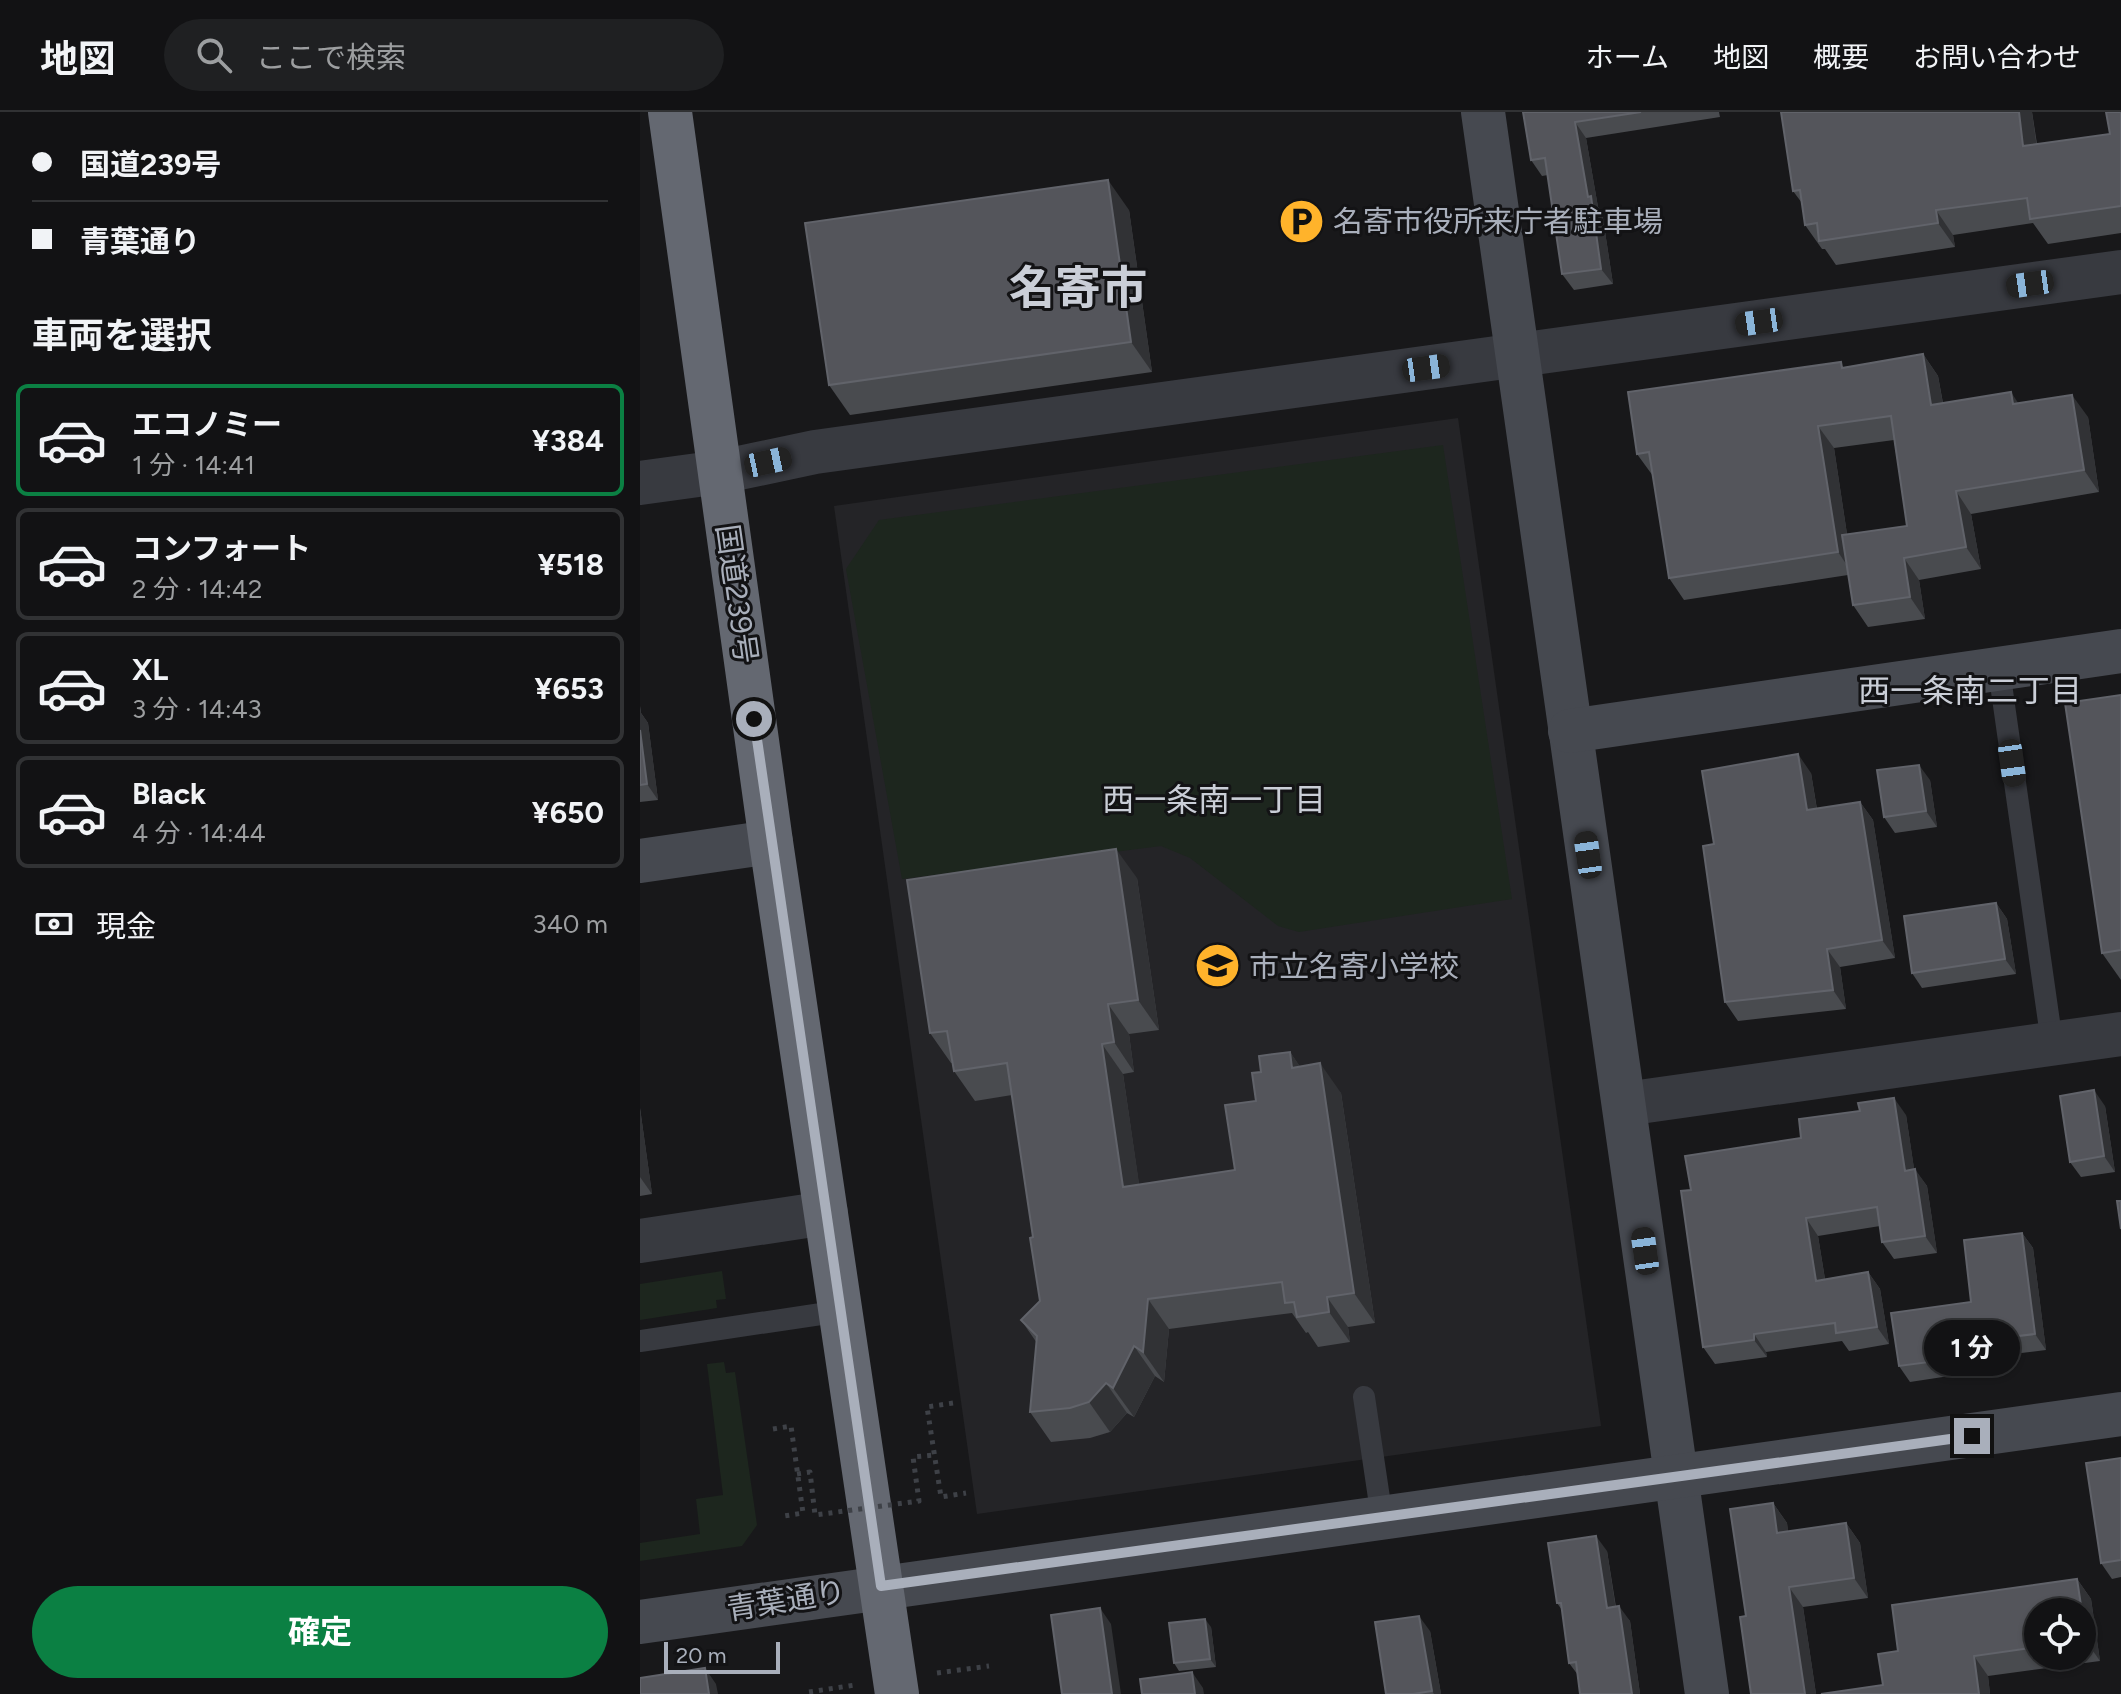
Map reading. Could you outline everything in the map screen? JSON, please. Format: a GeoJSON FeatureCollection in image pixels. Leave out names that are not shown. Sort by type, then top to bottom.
{"type":"FeatureCollection","features":[{"type":"Feature","properties":{"kind":"highway","name":"国道239号"},"geometry":{"type":"LineString","coordinates":[[670,112],[771,842],[897,1694]]}},
{"type":"Feature","properties":{"kind":"street"},"geometry":{"type":"LineString","coordinates":[[1483,112],[1707,1694]]}},
{"type":"Feature","properties":{"kind":"street"},"geometry":{"type":"LineString","coordinates":[[640,483],[720,472],[815,452],[2121,272]]}},
{"type":"Feature","properties":{"kind":"street"},"geometry":{"type":"LineString","coordinates":[[1570,731],[2121,651]]}},
{"type":"Feature","properties":{"kind":"street"},"geometry":{"type":"LineString","coordinates":[[640,861],[771,842]]}},
{"type":"Feature","properties":{"kind":"street"},"geometry":{"type":"LineString","coordinates":[[1625,1104],[2121,1034]]}},
{"type":"Feature","properties":{"kind":"street"},"geometry":{"type":"LineString","coordinates":[[640,1241],[826,1213]]}},
{"type":"Feature","properties":{"kind":"street","name":"青葉通り"},"geometry":{"type":"LineString","coordinates":[[640,1622],[2121,1414]]}},
{"type":"Feature","properties":{"kind":"lane"},"geometry":{"type":"LineString","coordinates":[[1999,670],[2052,1043]]}},
{"type":"Feature","properties":{"kind":"lane"},"geometry":{"type":"LineString","coordinates":[[640,1341],[841,1311]]}},
{"type":"Feature","properties":{"kind":"lane"},"geometry":{"type":"LineString","coordinates":[[1364,1397],[1382,1518]]}},
{"type":"Feature","properties":{"kind":"path"},"geometry":{"type":"LineString","coordinates":[[953,1403],[927,1407],[941,1497],[966,1493]]}},
{"type":"Feature","properties":{"kind":"path"},"geometry":{"type":"LineString","coordinates":[[773,1429],[791,1426],[803,1513],[784,1516]]}},
{"type":"Feature","properties":{"kind":"path"},"geometry":{"type":"LineString","coordinates":[[797,1474],[810,1472],[815,1515],[919,1501],[913,1457],[934,1455]]}},
{"type":"Feature","properties":{"kind":"shaded area","name":"市立名寄小学校"},"geometry":{"type":"Polygon","coordinates":[[[1458,418],[1601,1426],[977,1514],[834,506],[1458,418]]]}},
{"type":"Feature","properties":{"kind":"shaded area"},"geometry":{"type":"Polygon","coordinates":[[[1443,445],[1512,899],[1299,932],[1278,926],[1190,858],[1161,846],[902,879],[846,569],[879,520],[1443,445]]]}},
{"type":"Feature","properties":{"kind":"shaded area"},"geometry":{"type":"Polygon","coordinates":[[[722,1271],[726,1299],[716,1300],[717,1308],[640,1320],[640,1284],[722,1271]]]}},
{"type":"Feature","properties":{"kind":"shaded area"},"geometry":{"type":"Polygon","coordinates":[[[724,1362],[726,1373],[735,1372],[757,1525],[742,1546],[640,1561],[640,1543],[700,1534],[696,1499],[723,1495],[707,1364],[724,1362]]]}},
{"type":"Feature","properties":{"kind":"building"},"geometry":{"type":"Polygon","coordinates":[[[1523,112],[1641,112],[1575,122],[1588,197],[1591,196],[1601,269],[1562,274],[1545,158],[1531,160],[1523,112]]]}},
{"type":"Feature","properties":{"kind":"building"},"geometry":{"type":"Polygon","coordinates":[[[1781,112],[2019,112],[2023,146],[2110,134],[2106,112],[2121,112],[2121,206],[2030,219],[2027,198],[1936,210],[1938,223],[1819,241],[1817,223],[1805,225],[1800,190],[1793,191],[1781,112]]]}},
{"type":"Feature","properties":{"kind":"building"},"geometry":{"type":"Polygon","coordinates":[[[1108,180],[1131,342],[829,385],[805,223],[1108,180]]]}},
{"type":"Feature","properties":{"kind":"building"},"geometry":{"type":"Polygon","coordinates":[[[1923,354],[1931,405],[2011,392],[2013,404],[2072,395],[2084,470],[1956,491],[1966,547],[1904,558],[1910,597],[1853,605],[1842,535],[1907,526],[1891,416],[1818,426],[1838,552],[1669,578],[1649,452],[1637,454],[1628,392],[1841,362],[1842,368],[1923,354]]]}},
{"type":"Feature","properties":{"kind":"building"},"geometry":{"type":"Polygon","coordinates":[[[2121,695],[2121,950],[2102,953],[2065,703],[2121,695]]]}},
{"type":"Feature","properties":{"kind":"building"},"geometry":{"type":"Polygon","coordinates":[[[640,730],[647,784],[640,785],[640,730]]]}},
{"type":"Feature","properties":{"kind":"building"},"geometry":{"type":"Polygon","coordinates":[[[1798,754],[1807,810],[1860,802],[1882,940],[1827,949],[1833,990],[1725,1002],[1703,846],[1714,844],[1702,771],[1798,754]]]}},
{"type":"Feature","properties":{"kind":"building"},"geometry":{"type":"Polygon","coordinates":[[[1919,765],[1926,811],[1884,817],[1877,770],[1919,765]]]}},
{"type":"Feature","properties":{"kind":"building"},"geometry":{"type":"Polygon","coordinates":[[[1116,849],[1138,1000],[1108,1004],[1114,1042],[1102,1044],[1123,1187],[1235,1170],[1225,1105],[1256,1101],[1252,1073],[1261,1072],[1259,1056],[1290,1052],[1292,1068],[1320,1063],[1354,1293],[1327,1297],[1329,1312],[1297,1317],[1294,1302],[1285,1303],[1282,1282],[1148,1299],[1143,1352],[1134,1346],[1113,1388],[1106,1383],[1089,1402],[1070,1408],[1030,1412],[1037,1336],[1021,1320],[1040,1301],[1007,1063],[954,1071],[947,1031],[930,1033],[907,880],[1116,849]]]}},
{"type":"Feature","properties":{"kind":"building"},"geometry":{"type":"Polygon","coordinates":[[[1996,903],[2005,959],[1912,973],[1904,916],[1996,903]]]}},
{"type":"Feature","properties":{"kind":"building"},"geometry":{"type":"Polygon","coordinates":[[[2094,1090],[2104,1156],[2070,1162],[2060,1096],[2094,1090]]]}},
{"type":"Feature","properties":{"kind":"building"},"geometry":{"type":"Polygon","coordinates":[[[1894,1098],[1905,1171],[1915,1169],[1925,1236],[1882,1242],[1877,1207],[1806,1218],[1816,1281],[1868,1272],[1877,1327],[1836,1333],[1835,1323],[1754,1334],[1754,1340],[1703,1347],[1681,1191],[1691,1190],[1685,1156],[1801,1138],[1799,1119],[1860,1111],[1858,1103],[1894,1098]]]}},
{"type":"Feature","properties":{"kind":"building"},"geometry":{"type":"Polygon","coordinates":[[[2117,1201],[2121,1201],[2121,1229],[2117,1201]]]}},
{"type":"Feature","properties":{"kind":"building"},"geometry":{"type":"Polygon","coordinates":[[[2022,1233],[2035,1334],[1943,1345],[1945,1360],[1899,1366],[1891,1313],[1971,1302],[1964,1240],[2022,1233]]]}},
{"type":"Feature","properties":{"kind":"building"},"geometry":{"type":"Polygon","coordinates":[[[2121,1458],[2121,1560],[2101,1563],[2086,1463],[2121,1458]]]}},
{"type":"Feature","properties":{"kind":"building"},"geometry":{"type":"Polygon","coordinates":[[[1773,1503],[1777,1533],[1846,1523],[1854,1578],[1789,1587],[1805,1694],[1751,1694],[1740,1617],[1746,1616],[1730,1509],[1773,1503]]]}},
{"type":"Feature","properties":{"kind":"building"},"geometry":{"type":"Polygon","coordinates":[[[1596,1536],[1607,1608],[1619,1606],[1632,1694],[1580,1694],[1576,1662],[1569,1663],[1561,1603],[1557,1603],[1548,1543],[1596,1536]]]}},
{"type":"Feature","properties":{"kind":"building"},"geometry":{"type":"Polygon","coordinates":[[[2077,1579],[2080,1598],[2024,1598],[2024,1649],[1974,1656],[1979,1694],[1821,1694],[1883,1685],[1878,1654],[1898,1651],[1892,1605],[2077,1579]]]}},
{"type":"Feature","properties":{"kind":"building"},"geometry":{"type":"Polygon","coordinates":[[[1100,1608],[1112,1694],[1062,1694],[1051,1615],[1100,1608]]]}},
{"type":"Feature","properties":{"kind":"building"},"geometry":{"type":"Polygon","coordinates":[[[1419,1616],[1432,1691],[1386,1694],[1375,1622],[1419,1616]]]}},
{"type":"Feature","properties":{"kind":"building"},"geometry":{"type":"Polygon","coordinates":[[[1205,1619],[1210,1659],[1174,1663],[1169,1623],[1205,1619]]]}},
{"type":"Feature","properties":{"kind":"building"},"geometry":{"type":"Polygon","coordinates":[[[705,1668],[709,1694],[640,1694],[640,1678],[705,1668]]]}},
{"type":"Feature","properties":{"kind":"building"},"geometry":{"type":"Polygon","coordinates":[[[1192,1672],[1195,1694],[1142,1694],[1140,1679],[1192,1672]]]}},
{"type":"Feature","properties":{"kind":"place","name":"名寄市役所来庁者駐車場"},"geometry":{"type":"Point","coordinates":[1302,221]}},
{"type":"Feature","properties":{"kind":"place","name":"市立名寄小学校"},"geometry":{"type":"Point","coordinates":[1218,966]}},
{"type":"Feature","properties":{"kind":"district","name":"名寄市"},"geometry":{"type":"Point","coordinates":[1078,288]}},
{"type":"Feature","properties":{"kind":"district","name":"西一条南二丁目"},"geometry":{"type":"Point","coordinates":[1970,691]}},
{"type":"Feature","properties":{"kind":"district","name":"西一条南一丁目"},"geometry":{"type":"Point","coordinates":[1214,800]}},
{"type":"Feature","properties":{"kind":"route"},"geometry":{"type":"LineString","coordinates":[[754,719],[881,1586],[1972,1436]]}}]}
